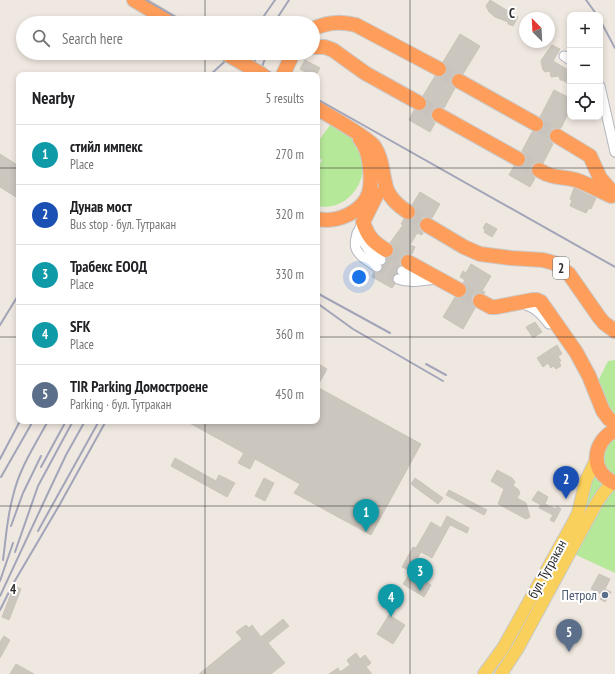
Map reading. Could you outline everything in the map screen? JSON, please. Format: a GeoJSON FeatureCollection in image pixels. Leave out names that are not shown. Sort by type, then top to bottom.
{"type":"FeatureCollection","features":[{"type":"Feature","properties":{"kind":"highway"},"geometry":{"type":"LineString","coordinates":[[134,0],[161,16]]}},
{"type":"Feature","properties":{"kind":"highway"},"geometry":{"type":"LineString","coordinates":[[320,26],[334,23],[348,23],[356,25],[439,70]]}},
{"type":"Feature","properties":{"kind":"highway"},"geometry":{"type":"LineString","coordinates":[[320,47],[333,50],[365,73],[418,103]]}},
{"type":"Feature","properties":{"kind":"highway"},"geometry":{"type":"LineString","coordinates":[[237,60],[258,72]]}},
{"type":"Feature","properties":{"kind":"highway"},"geometry":{"type":"LineString","coordinates":[[284,71],[290,60]]}},
{"type":"Feature","properties":{"kind":"highway"},"geometry":{"type":"LineString","coordinates":[[284,71],[294,60]]}},
{"type":"Feature","properties":{"kind":"highway"},"geometry":{"type":"LineString","coordinates":[[459,81],[536,124]]}},
{"type":"Feature","properties":{"kind":"highway"},"geometry":{"type":"LineString","coordinates":[[320,110],[370,142],[377,152],[381,162],[387,190],[394,200],[408,212]]}},
{"type":"Feature","properties":{"kind":"highway"},"geometry":{"type":"LineString","coordinates":[[440,115],[518,159]]}},
{"type":"Feature","properties":{"kind":"highway"},"geometry":{"type":"LineString","coordinates":[[320,219],[331,220],[343,217],[353,212],[365,200],[368,193],[371,182],[369,161],[365,146],[352,130]]}},
{"type":"Feature","properties":{"kind":"highway"},"geometry":{"type":"LineString","coordinates":[[557,136],[590,156],[600,178],[615,195]]}},
{"type":"Feature","properties":{"kind":"highway"},"geometry":{"type":"LineString","coordinates":[[381,162],[381,176],[378,191],[360,228],[375,243],[381,259]]}},
{"type":"Feature","properties":{"kind":"highway"},"geometry":{"type":"LineString","coordinates":[[539,170],[549,176],[582,182],[615,198]]}},
{"type":"Feature","properties":{"kind":"highway"},"geometry":{"type":"LineString","coordinates":[[320,211],[328,212],[347,206],[360,193],[370,173]]}},
{"type":"Feature","properties":{"kind":"highway","name":"2"},"geometry":{"type":"LineString","coordinates":[[427,225],[464,247],[480,254],[543,260],[554,263],[569,274],[599,317],[604,323],[615,331]]}},
{"type":"Feature","properties":{"kind":"highway"},"geometry":{"type":"LineString","coordinates":[[405,266],[440,279],[459,290]]}},
{"type":"Feature","properties":{"kind":"highway"},"geometry":{"type":"LineString","coordinates":[[480,301],[490,307],[537,300],[541,302],[576,352],[603,411],[609,419],[615,423]]}},
{"type":"Feature","properties":{"kind":"highway"},"geometry":{"type":"LineString","coordinates":[[603,411],[603,428],[598,451],[598,465],[606,478],[614,482]]}},
{"type":"Feature","properties":{"kind":"highway"},"geometry":{"type":"LineString","coordinates":[[598,451],[609,433],[615,430]]}},
{"type":"Feature","properties":{"kind":"main road","name":"бул. Тутракан"},"geometry":{"type":"LineString","coordinates":[[484,674],[503,648],[573,523],[578,513],[586,480],[598,451]]}},
{"type":"Feature","properties":{"kind":"main road","name":"бул. Тутракан"},"geometry":{"type":"LineString","coordinates":[[501,674],[518,648],[596,504],[604,492],[614,482]]}},
{"type":"Feature","properties":{"kind":"street"},"geometry":{"type":"LineString","coordinates":[[603,99],[615,152]]}},
{"type":"Feature","properties":{"kind":"street"},"geometry":{"type":"LineString","coordinates":[[360,228],[354,244],[360,255],[366,261],[381,259]]}},
{"type":"Feature","properties":{"kind":"street"},"geometry":{"type":"LineString","coordinates":[[405,266],[412,276],[426,280]]}},
{"type":"Feature","properties":{"kind":"street"},"geometry":{"type":"LineString","coordinates":[[398,279],[414,282],[440,279]]}},
{"type":"Feature","properties":{"kind":"green space"},"geometry":{"type":"Polygon","coordinates":[[[330,125],[350,135],[359,146],[363,158],[363,171],[359,183],[352,194],[343,202],[331,206],[320,206],[320,164],[322,160],[320,158],[320,139],[330,125]]]}},
{"type":"Feature","properties":{"kind":"green space"},"geometry":{"type":"Polygon","coordinates":[[[615,360],[615,417],[611,413],[598,381],[608,361],[615,360]]]}},
{"type":"Feature","properties":{"kind":"green space"},"geometry":{"type":"Polygon","coordinates":[[[615,434],[615,478],[606,472],[601,450],[615,434]]]}},
{"type":"Feature","properties":{"kind":"green space"},"geometry":{"type":"Polygon","coordinates":[[[595,469],[606,483],[597,491],[579,525],[595,469]]]}},
{"type":"Feature","properties":{"kind":"green space"},"geometry":{"type":"Polygon","coordinates":[[[615,488],[615,573],[574,554],[597,510],[615,488]]]}},
{"type":"Feature","properties":{"kind":"building"},"geometry":{"type":"Polygon","coordinates":[[[490,0],[518,17],[513,26],[508,24],[508,22],[495,17],[489,12],[486,6],[490,0]]]}},
{"type":"Feature","properties":{"kind":"building"},"geometry":{"type":"Polygon","coordinates":[[[460,34],[480,46],[463,74],[458,73],[452,77],[451,82],[455,88],[444,108],[438,107],[432,111],[432,120],[435,123],[430,132],[409,120],[414,110],[420,111],[426,107],[426,98],[423,96],[435,76],[440,77],[446,73],[447,68],[443,62],[460,34]]]}},
{"type":"Feature","properties":{"kind":"building"},"geometry":{"type":"Polygon","coordinates":[[[555,46],[560,49],[553,61],[567,69],[567,82],[560,80],[559,76],[551,77],[550,71],[545,72],[541,62],[550,48],[555,48],[555,46]]]}},
{"type":"Feature","properties":{"kind":"building"},"geometry":{"type":"Polygon","coordinates":[[[305,60],[320,68],[318,72],[305,72],[300,69],[305,60]]]}},
{"type":"Feature","properties":{"kind":"building"},"geometry":{"type":"Polygon","coordinates":[[[554,90],[567,96],[567,116],[561,128],[553,128],[550,132],[549,140],[553,144],[543,163],[535,163],[531,166],[532,174],[535,178],[530,187],[509,175],[514,166],[522,166],[526,163],[525,155],[522,151],[532,132],[540,131],[544,128],[543,120],[540,117],[554,90]]]}},
{"type":"Feature","properties":{"kind":"building"},"geometry":{"type":"Polygon","coordinates":[[[0,154],[16,164],[16,197],[0,187],[0,154]]]}},
{"type":"Feature","properties":{"kind":"building"},"geometry":{"type":"Polygon","coordinates":[[[574,188],[596,198],[591,209],[589,208],[586,213],[570,206],[572,200],[570,199],[574,188]]]}},
{"type":"Feature","properties":{"kind":"building"},"geometry":{"type":"Polygon","coordinates":[[[420,192],[440,204],[432,218],[423,217],[420,221],[419,229],[423,233],[422,235],[417,233],[410,245],[415,247],[412,254],[404,255],[401,258],[400,265],[397,268],[397,273],[392,278],[392,281],[395,284],[392,288],[372,277],[374,272],[382,271],[387,258],[393,254],[394,246],[390,243],[403,225],[401,224],[404,219],[411,220],[415,216],[416,209],[412,205],[420,192]]]}},
{"type":"Feature","properties":{"kind":"building"},"geometry":{"type":"Polygon","coordinates":[[[486,223],[497,229],[492,237],[484,232],[485,230],[483,228],[486,223]]]}},
{"type":"Feature","properties":{"kind":"building"},"geometry":{"type":"Polygon","coordinates":[[[471,264],[491,276],[482,291],[485,292],[484,294],[476,294],[472,297],[472,302],[475,308],[463,329],[443,317],[455,297],[463,297],[467,294],[466,286],[463,283],[465,280],[460,277],[463,271],[466,273],[471,264]]]}},
{"type":"Feature","properties":{"kind":"building"},"geometry":{"type":"Polygon","coordinates":[[[535,322],[542,332],[533,338],[526,327],[535,322]]]}},
{"type":"Feature","properties":{"kind":"building"},"geometry":{"type":"Polygon","coordinates":[[[557,345],[562,354],[558,356],[561,361],[559,362],[561,366],[556,369],[553,366],[551,368],[548,363],[543,367],[537,358],[557,345]]]}},
{"type":"Feature","properties":{"kind":"building"},"geometry":{"type":"Polygon","coordinates":[[[320,365],[327,369],[320,382],[320,365]]]}},
{"type":"Feature","properties":{"kind":"building"},"geometry":{"type":"Polygon","coordinates":[[[320,389],[421,444],[371,535],[294,493],[300,484],[255,459],[250,469],[238,463],[244,453],[191,424],[320,424],[320,389]]]}},
{"type":"Feature","properties":{"kind":"building"},"geometry":{"type":"Polygon","coordinates":[[[175,458],[216,481],[219,475],[235,483],[227,497],[171,466],[175,458]]]}},
{"type":"Feature","properties":{"kind":"building"},"geometry":{"type":"Polygon","coordinates":[[[497,470],[512,478],[515,482],[513,486],[518,489],[520,493],[517,498],[526,503],[530,517],[526,519],[498,504],[504,489],[491,481],[497,470]]]}},
{"type":"Feature","properties":{"kind":"building"},"geometry":{"type":"Polygon","coordinates":[[[264,478],[274,483],[265,501],[255,496],[264,478]]]}},
{"type":"Feature","properties":{"kind":"building"},"geometry":{"type":"Polygon","coordinates":[[[415,478],[443,498],[438,504],[411,484],[415,478]]]}},
{"type":"Feature","properties":{"kind":"building"},"geometry":{"type":"Polygon","coordinates":[[[449,490],[487,510],[484,515],[446,495],[449,490]]]}},
{"type":"Feature","properties":{"kind":"building"},"geometry":{"type":"Polygon","coordinates":[[[538,491],[548,497],[545,504],[556,509],[557,506],[561,509],[554,522],[550,520],[553,515],[539,508],[541,505],[532,500],[538,491]]]}},
{"type":"Feature","properties":{"kind":"building"},"geometry":{"type":"Polygon","coordinates":[[[447,516],[469,528],[467,533],[450,525],[432,558],[421,552],[410,571],[402,567],[413,547],[416,548],[431,522],[441,528],[447,516]]]}},
{"type":"Feature","properties":{"kind":"building"},"geometry":{"type":"Polygon","coordinates":[[[410,573],[431,585],[424,597],[403,584],[410,573]]]}},
{"type":"Feature","properties":{"kind":"building"},"geometry":{"type":"Polygon","coordinates":[[[599,574],[610,579],[605,589],[611,592],[605,602],[600,599],[603,595],[591,589],[599,574]]]}},
{"type":"Feature","properties":{"kind":"building"},"geometry":{"type":"Polygon","coordinates":[[[14,586],[21,589],[9,620],[2,617],[14,586]]]}},
{"type":"Feature","properties":{"kind":"building"},"geometry":{"type":"Polygon","coordinates":[[[389,615],[405,625],[393,644],[377,634],[389,615]]]}},
{"type":"Feature","properties":{"kind":"building"},"geometry":{"type":"Polygon","coordinates":[[[283,619],[289,626],[268,643],[285,663],[271,674],[199,674],[242,639],[236,632],[246,625],[249,628],[252,625],[261,637],[283,619]]]}},
{"type":"Feature","properties":{"kind":"building"},"geometry":{"type":"Polygon","coordinates":[[[4,636],[10,640],[0,658],[0,642],[4,636]]]}},
{"type":"Feature","properties":{"kind":"building"},"geometry":{"type":"Polygon","coordinates":[[[356,653],[360,659],[365,655],[371,663],[366,667],[372,674],[329,674],[338,668],[340,672],[350,665],[347,660],[356,653]]]}},
{"type":"Feature","properties":{"kind":"building"},"geometry":{"type":"Polygon","coordinates":[[[16,664],[34,674],[10,674],[16,664]]]}},
{"type":"Feature","properties":{"kind":"tunnel"},"geometry":{"type":"LineString","coordinates":[[439,69],[459,81]]}},
{"type":"Feature","properties":{"kind":"tunnel"},"geometry":{"type":"LineString","coordinates":[[419,103],[439,115]]}},
{"type":"Feature","properties":{"kind":"tunnel"},"geometry":{"type":"LineString","coordinates":[[536,124],[557,136]]}},
{"type":"Feature","properties":{"kind":"tunnel"},"geometry":{"type":"LineString","coordinates":[[518,159],[539,170]]}},
{"type":"Feature","properties":{"kind":"tunnel"},"geometry":{"type":"LineString","coordinates":[[408,212],[427,225]]}},
{"type":"Feature","properties":{"kind":"tunnel"},"geometry":{"type":"LineString","coordinates":[[386,250],[408,262]]}},
{"type":"Feature","properties":{"kind":"tunnel"},"geometry":{"type":"LineString","coordinates":[[381,260],[402,271]]}},
{"type":"Feature","properties":{"kind":"tunnel"},"geometry":{"type":"LineString","coordinates":[[377,267],[398,279]]}},
{"type":"Feature","properties":{"kind":"tunnel"},"geometry":{"type":"LineString","coordinates":[[459,290],[480,301]]}},
{"type":"Feature","properties":{"kind":"railway"},"geometry":{"type":"LineString","coordinates":[[146,0],[174,16]]}},
{"type":"Feature","properties":{"kind":"railway"},"geometry":{"type":"LineString","coordinates":[[264,16],[275,0]]}},
{"type":"Feature","properties":{"kind":"railway"},"geometry":{"type":"LineString","coordinates":[[279,16],[289,0]]}},
{"type":"Feature","properties":{"kind":"railway"},"geometry":{"type":"LineString","coordinates":[[586,0],[595,12]]}},
{"type":"Feature","properties":{"kind":"railway"},"geometry":{"type":"LineString","coordinates":[[603,26],[615,48]]}},
{"type":"Feature","properties":{"kind":"railway"},"geometry":{"type":"LineString","coordinates":[[213,72],[226,60]]}},
{"type":"Feature","properties":{"kind":"railway"},"geometry":{"type":"LineString","coordinates":[[249,60],[270,72]]}},
{"type":"Feature","properties":{"kind":"railway"},"geometry":{"type":"LineString","coordinates":[[250,72],[255,60]]}},
{"type":"Feature","properties":{"kind":"railway"},"geometry":{"type":"LineString","coordinates":[[260,72],[264,60]]}},
{"type":"Feature","properties":{"kind":"railway"},"geometry":{"type":"LineString","coordinates":[[320,101],[615,267]]}},
{"type":"Feature","properties":{"kind":"railway"},"geometry":{"type":"LineString","coordinates":[[320,295],[390,333]]}},
{"type":"Feature","properties":{"kind":"railway"},"geometry":{"type":"LineString","coordinates":[[0,325],[16,299]]}},
{"type":"Feature","properties":{"kind":"railway"},"geometry":{"type":"LineString","coordinates":[[320,305],[353,329],[443,381]]}},
{"type":"Feature","properties":{"kind":"railway"},"geometry":{"type":"LineString","coordinates":[[426,364],[446,375]]}},
{"type":"Feature","properties":{"kind":"railway"},"geometry":{"type":"LineString","coordinates":[[0,459],[18,424]]}},
{"type":"Feature","properties":{"kind":"railway"},"geometry":{"type":"LineString","coordinates":[[1,477],[31,424]]}},
{"type":"Feature","properties":{"kind":"railway"},"geometry":{"type":"LineString","coordinates":[[3,560],[9,512],[19,476],[46,424]]}},
{"type":"Feature","properties":{"kind":"railway"},"geometry":{"type":"LineString","coordinates":[[41,467],[64,424]]}},
{"type":"Feature","properties":{"kind":"railway"},"geometry":{"type":"LineString","coordinates":[[15,552],[38,486],[71,424]]}},
{"type":"Feature","properties":{"kind":"railway"},"geometry":{"type":"LineString","coordinates":[[0,596],[66,455],[83,424]]}},
{"type":"Feature","properties":{"kind":"railway"},"geometry":{"type":"LineString","coordinates":[[38,531],[97,424]]}},
{"type":"Feature","properties":{"kind":"railway"},"geometry":{"type":"LineString","coordinates":[[0,610],[13,584],[104,424]]}},
{"type":"Feature","properties":{"kind":"railway"},"geometry":{"type":"LineString","coordinates":[[11,526],[23,493],[41,456]]}},
{"type":"Feature","properties":{"kind":"railway"},"geometry":{"type":"LineString","coordinates":[[0,581],[13,543]]}},
{"type":"Feature","properties":{"kind":"place","name":"Дунав мост"},"geometry":{"type":"Point","coordinates":[566,499]}},
{"type":"Feature","properties":{"kind":"place","name":"стийл импекс"},"geometry":{"type":"Point","coordinates":[366,532]}},
{"type":"Feature","properties":{"kind":"place","name":"Трабекс ЕООД"},"geometry":{"type":"Point","coordinates":[420,591]}},
{"type":"Feature","properties":{"kind":"place","name":"Петрол"},"geometry":{"type":"Point","coordinates":[605,595]}},
{"type":"Feature","properties":{"kind":"place","name":"SFK"},"geometry":{"type":"Point","coordinates":[391,617]}},
{"type":"Feature","properties":{"kind":"place","name":"TIR Parking Домостроене"},"geometry":{"type":"Point","coordinates":[569,652]}}]}
